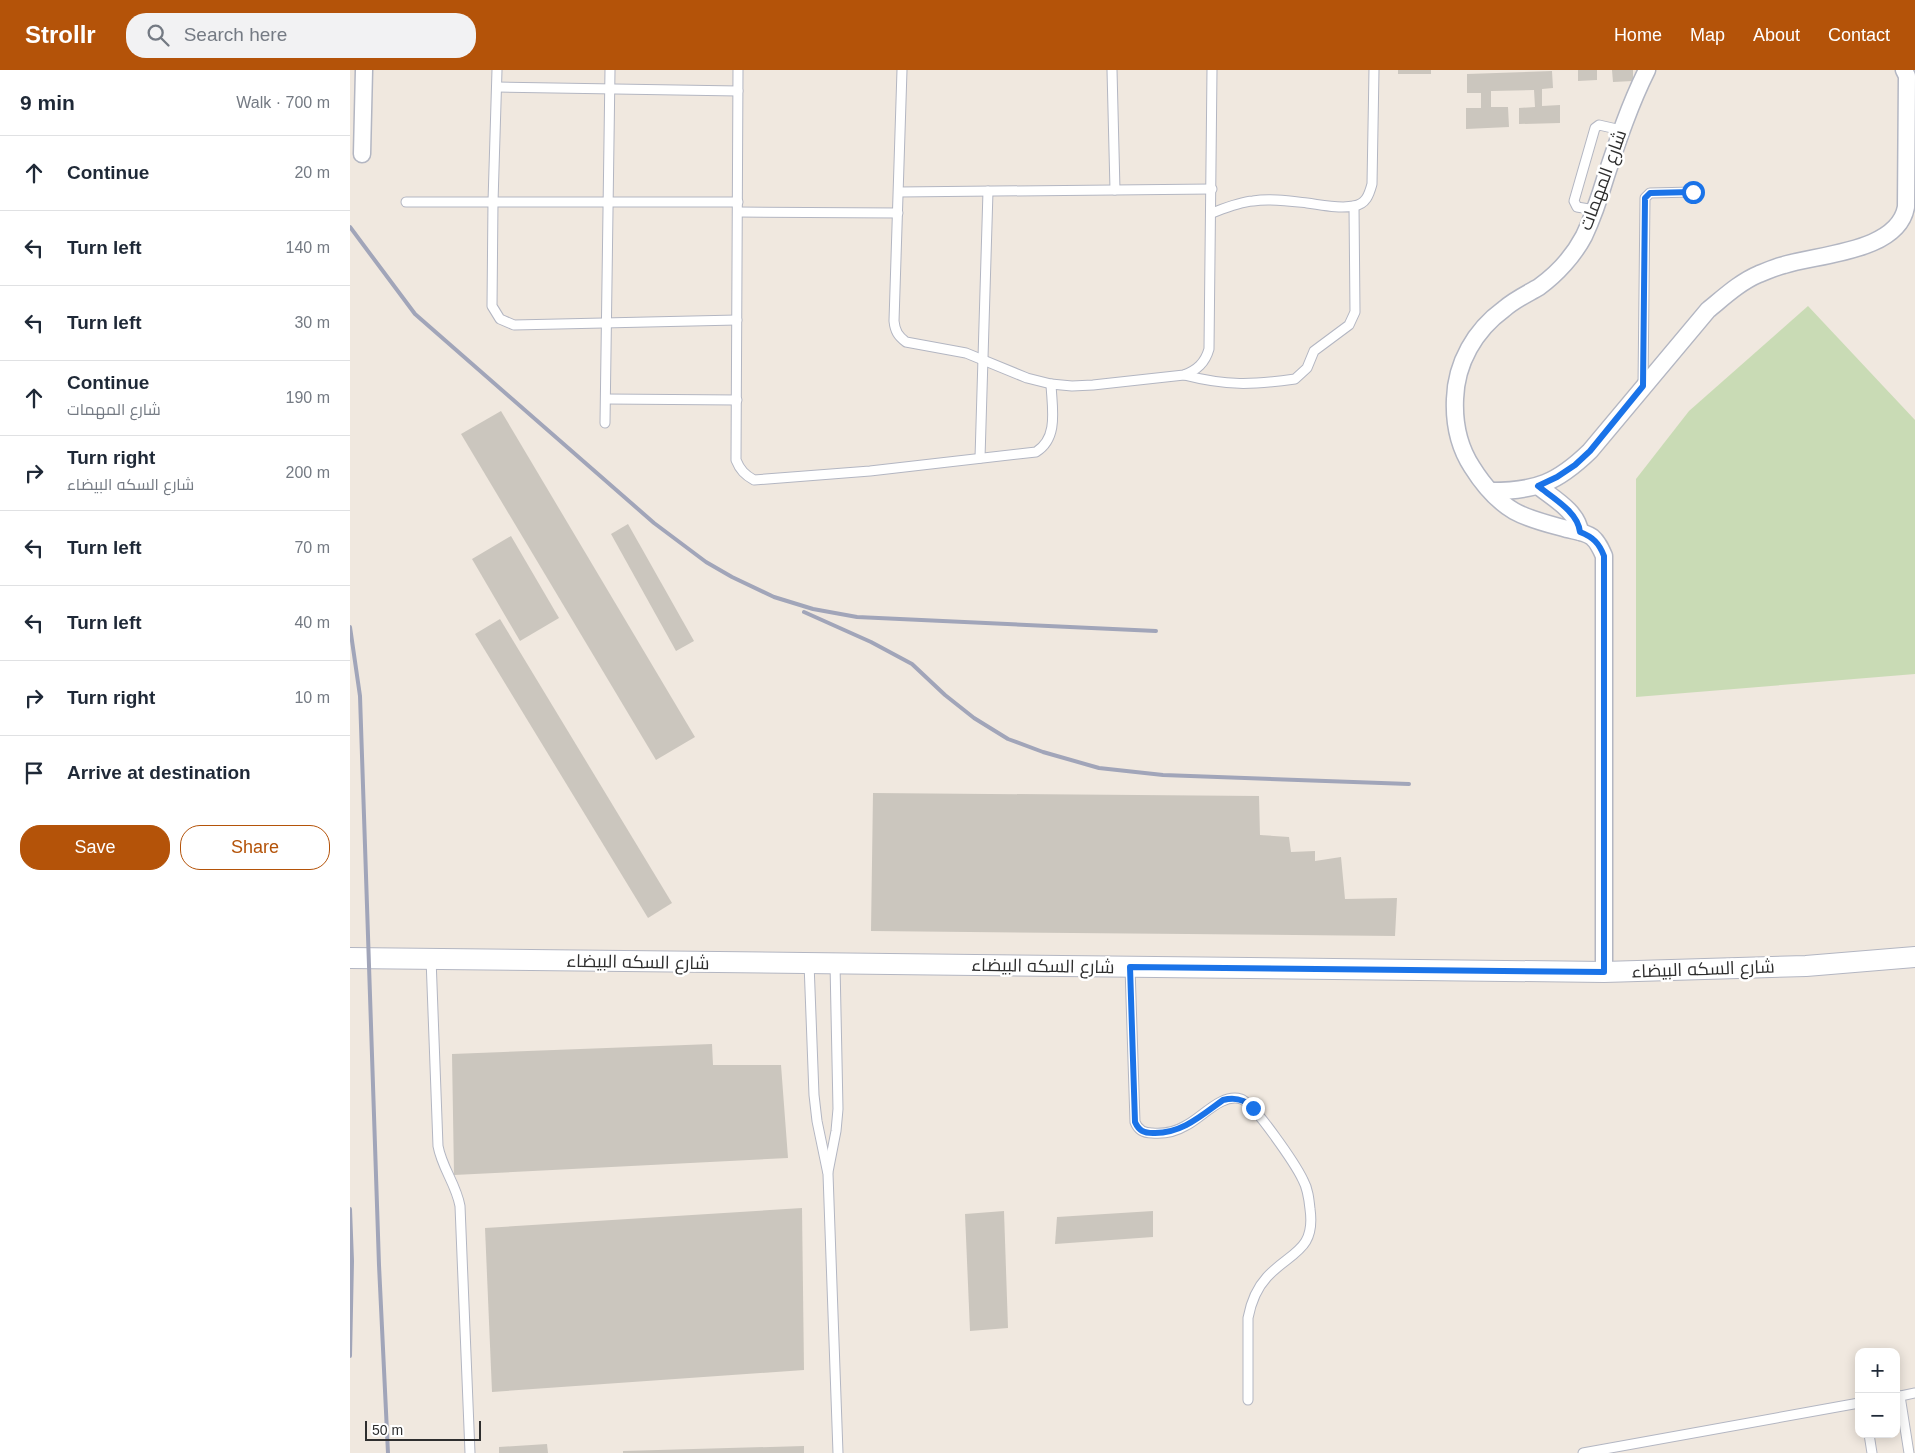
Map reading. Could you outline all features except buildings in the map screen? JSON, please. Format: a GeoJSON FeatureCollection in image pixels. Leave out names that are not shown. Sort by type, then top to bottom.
{"type":"FeatureCollection","features":[{"type":"Feature","properties":{"kind":"street"},"geometry":{"type":"LineString","coordinates":[[362,154],[364,70]]}},
{"type":"Feature","properties":{"kind":"street","name":"شارع المهمات"},"geometry":{"type":"LineString","coordinates":[[1604,972],[1604,556],[1600,545],[1592,537],[1529,518],[1512,510],[1490,491],[1472,467],[1463,450],[1457,430],[1455,401],[1459,371],[1466,352],[1473,341],[1490,320],[1505,307],[1541,285],[1557,271],[1583,237],[1595,210],[1621,130],[1648,70]]}},
{"type":"Feature","properties":{"kind":"street"},"geometry":{"type":"LineString","coordinates":[[1490,491],[1512,491],[1538,486],[1557,477],[1575,465],[1590,451],[1708,310],[1731,291],[1756,276],[1784,265],[1871,243],[1898,226],[1905,216],[1906,208],[1908,76],[1904,70]]}},
{"type":"Feature","properties":{"kind":"street"},"geometry":{"type":"LineString","coordinates":[[1538,486],[1573,515],[1580,525],[1580,532]]}},
{"type":"Feature","properties":{"kind":"street","name":"شارع السكه البيضاء"},"geometry":{"type":"LineString","coordinates":[[350,958],[1604,972],[1806,966],[1915,957]]}},
{"type":"Feature","properties":{"kind":"lane"},"geometry":{"type":"LineString","coordinates":[[498,70],[493,202],[492,306],[500,319],[514,325],[737,320]]}},
{"type":"Feature","properties":{"kind":"lane"},"geometry":{"type":"LineString","coordinates":[[605,424],[610,70]]}},
{"type":"Feature","properties":{"kind":"lane"},"geometry":{"type":"LineString","coordinates":[[738,70],[736,460],[746,476],[754,480],[870,472],[980,458],[1026,455],[1036,452],[1043,448],[1052,430],[1051,384]]}},
{"type":"Feature","properties":{"kind":"lane"},"geometry":{"type":"LineString","coordinates":[[902,70],[900,192],[894,321],[895,330],[899,337],[906,342],[957,351],[983,359],[1027,378],[1051,384],[1072,386],[1184,375],[1212,382],[1241,384],[1295,379],[1302,375],[1307,368],[1314,351],[1349,325],[1355,312],[1354,206]]}},
{"type":"Feature","properties":{"kind":"lane"},"geometry":{"type":"LineString","coordinates":[[1112,70],[1115,190]]}},
{"type":"Feature","properties":{"kind":"lane"},"geometry":{"type":"LineString","coordinates":[[1184,375],[1200,366],[1206,359],[1209,349],[1212,212],[1212,70]]}},
{"type":"Feature","properties":{"kind":"lane"},"geometry":{"type":"LineString","coordinates":[[1212,212],[1255,200],[1354,206],[1365,201],[1372,184],[1374,70]]}},
{"type":"Feature","properties":{"kind":"lane"},"geometry":{"type":"LineString","coordinates":[[497,87],[738,91]]}},
{"type":"Feature","properties":{"kind":"lane"},"geometry":{"type":"LineString","coordinates":[[1595,210],[1577,207],[1574,201],[1595,128],[1599,125],[1621,130]]}},
{"type":"Feature","properties":{"kind":"lane"},"geometry":{"type":"LineString","coordinates":[[900,192],[1212,189]]}},
{"type":"Feature","properties":{"kind":"lane"},"geometry":{"type":"LineString","coordinates":[[980,458],[988,191]]}},
{"type":"Feature","properties":{"kind":"lane"},"geometry":{"type":"LineString","coordinates":[[1643,386],[1645,198],[1650,193],[1693,192]]}},
{"type":"Feature","properties":{"kind":"lane"},"geometry":{"type":"LineString","coordinates":[[406,202],[738,202]]}},
{"type":"Feature","properties":{"kind":"lane"},"geometry":{"type":"LineString","coordinates":[[738,212],[898,213]]}},
{"type":"Feature","properties":{"kind":"lane"},"geometry":{"type":"LineString","coordinates":[[606,399],[737,400]]}},
{"type":"Feature","properties":{"kind":"lane"},"geometry":{"type":"LineString","coordinates":[[431,958],[438,1146],[442,1164],[456,1189],[460,1206],[470,1453]]}},
{"type":"Feature","properties":{"kind":"lane"},"geometry":{"type":"LineString","coordinates":[[809,963],[814,1095],[828,1174],[838,1453]]}},
{"type":"Feature","properties":{"kind":"lane"},"geometry":{"type":"LineString","coordinates":[[828,1174],[833,1153],[838,1109],[835,964]]}},
{"type":"Feature","properties":{"kind":"lane"},"geometry":{"type":"LineString","coordinates":[[1130,967],[1136,1126],[1146,1133],[1170,1132],[1192,1123],[1223,1100],[1229,1098],[1242,1100],[1253,1108],[1298,1172],[1307,1190],[1312,1221],[1308,1239],[1300,1250],[1275,1270],[1262,1284],[1252,1300],[1248,1318],[1248,1400]]}},
{"type":"Feature","properties":{"kind":"lane"},"geometry":{"type":"LineString","coordinates":[[1900,1396],[1915,1393]]}},
{"type":"Feature","properties":{"kind":"lane"},"geometry":{"type":"LineString","coordinates":[[1583,1453],[1628,1449],[1855,1404]]}},
{"type":"Feature","properties":{"kind":"lane"},"geometry":{"type":"LineString","coordinates":[[1900,1406],[1909,1453]]}},
{"type":"Feature","properties":{"kind":"lane"},"geometry":{"type":"LineString","coordinates":[[1870,1438],[1872,1453]]}},
{"type":"Feature","properties":{"kind":"green space"},"geometry":{"type":"Polygon","coordinates":[[[1808,306],[1915,420],[1915,674],[1636,697],[1636,479],[1689,411],[1808,306]]]}},
{"type":"Feature","properties":{"kind":"railway"},"geometry":{"type":"LineString","coordinates":[[350,227],[415,314],[654,523],[706,562],[732,577],[774,597],[813,609],[857,617],[1156,631]]}},
{"type":"Feature","properties":{"kind":"railway"},"geometry":{"type":"LineString","coordinates":[[804,612],[871,642],[912,664],[945,695],[974,718],[1008,739],[1043,752],[1099,768],[1163,775],[1409,784]]}},
{"type":"Feature","properties":{"kind":"railway"},"geometry":{"type":"LineString","coordinates":[[350,627],[360,696],[379,1265],[388,1453]]}},
{"type":"Feature","properties":{"kind":"railway"},"geometry":{"type":"LineString","coordinates":[[350,1209],[352,1261],[350,1356]]}},
{"type":"Feature","properties":{"kind":"route"},"geometry":{"type":"LineString","coordinates":[[1253,1108],[1242,1100],[1229,1098],[1223,1100],[1192,1123],[1180,1129],[1160,1134],[1142,1132],[1136,1126],[1130,967],[1604,972],[1604,556],[1600,545],[1592,537],[1580,532],[1580,525],[1577,519],[1538,486],[1557,477],[1575,465],[1590,451],[1643,386],[1645,198],[1650,193],[1693,192]]}}]}
